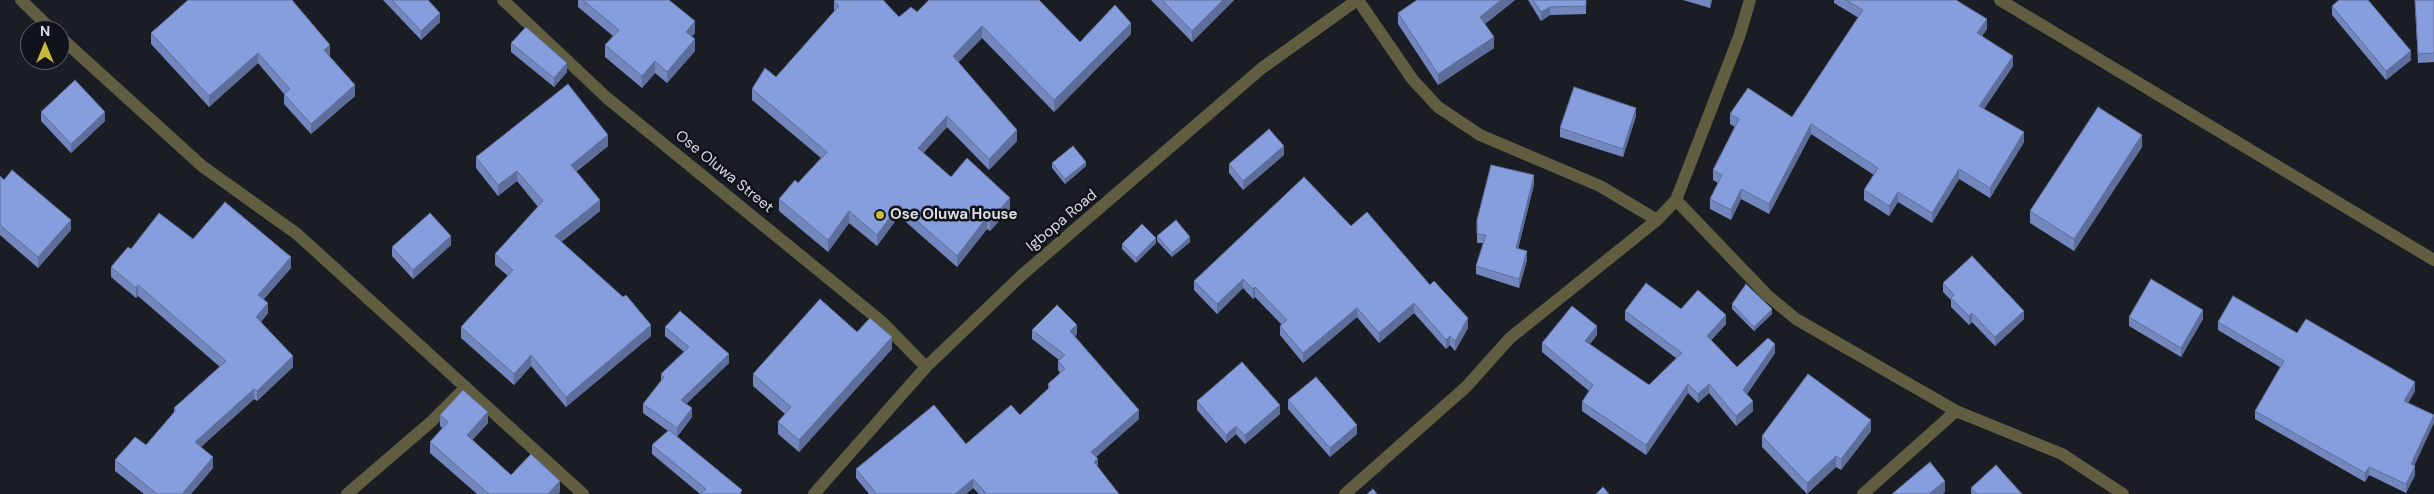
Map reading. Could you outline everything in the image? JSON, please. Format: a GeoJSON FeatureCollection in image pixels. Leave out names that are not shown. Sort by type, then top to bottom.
{"type":"FeatureCollection","features":[{"type":"Feature","properties":{"kind":"street"},"geometry":{"type":"LineString","coordinates":[[20,0],[41,20]]}},
{"type":"Feature","properties":{"kind":"street","name":"Ose Oluwa Street"},"geometry":{"type":"LineString","coordinates":[[503,0],[607,98],[882,322],[926,367]]}},
{"type":"Feature","properties":{"kind":"street"},"geometry":{"type":"LineString","coordinates":[[1357,0],[1413,80],[1438,107],[1480,135],[1600,186],[1657,220]]}},
{"type":"Feature","properties":{"kind":"street","name":"Igbopa Road"},"geometry":{"type":"LineString","coordinates":[[814,494],[926,367],[1022,275],[1262,68],[1357,0]]}},
{"type":"Feature","properties":{"kind":"street"},"geometry":{"type":"LineString","coordinates":[[1345,494],[1466,387],[1510,338],[1657,220],[1676,200],[1739,37],[1750,0]]}},
{"type":"Feature","properties":{"kind":"street"},"geometry":{"type":"LineString","coordinates":[[2000,0],[2434,260]]}},
{"type":"Feature","properties":{"kind":"street"},"geometry":{"type":"LineString","coordinates":[[70,46],[202,166],[297,234],[582,494]]}},
{"type":"Feature","properties":{"kind":"street"},"geometry":{"type":"LineString","coordinates":[[1676,200],[1767,296],[1796,319],[1956,411],[2062,454],[2123,494]]}},
{"type":"Feature","properties":{"kind":"street"},"geometry":{"type":"LineString","coordinates":[[346,494],[432,421],[466,387]]}},
{"type":"Feature","properties":{"kind":"street"},"geometry":{"type":"LineString","coordinates":[[1863,494],[1956,411]]}},
{"type":"Feature","properties":{"kind":"building"},"geometry":{"type":"Polygon","coordinates":[[[188,0],[292,0],[330,45],[324,50],[355,85],[311,124],[284,94],[290,89],[258,53],[209,96],[151,33],[188,0]]]}},
{"type":"Feature","properties":{"kind":"building"},"geometry":{"type":"Polygon","coordinates":[[[392,0],[428,0],[440,13],[421,31],[392,0]]]}},
{"type":"Feature","properties":{"kind":"building"},"geometry":{"type":"Polygon","coordinates":[[[583,0],[669,0],[695,21],[686,32],[695,39],[667,72],[655,61],[642,76],[605,45],[619,30],[583,0]]]}},
{"type":"Feature","properties":{"kind":"building"},"geometry":{"type":"Polygon","coordinates":[[[835,0],[883,0],[899,17],[911,7],[917,12],[929,0],[1039,0],[1080,42],[1115,5],[1131,23],[1054,100],[982,26],[953,56],[1017,130],[989,159],[947,116],[918,148],[951,177],[967,158],[1010,198],[990,220],[987,217],[957,256],[899,205],[877,235],[849,211],[828,240],[779,199],[795,180],[798,183],[827,152],[752,89],[765,68],[776,77],[839,6],[835,0]]]}},
{"type":"Feature","properties":{"kind":"building"},"geometry":{"type":"Polygon","coordinates":[[[1162,0],[1223,0],[1192,31],[1162,0]]]}},
{"type":"Feature","properties":{"kind":"building"},"geometry":{"type":"Polygon","coordinates":[[[1417,0],[1501,0],[1480,17],[1494,37],[1438,74],[1398,13],[1417,0]]]}},
{"type":"Feature","properties":{"kind":"building"},"geometry":{"type":"Polygon","coordinates":[[[1533,0],[1586,0],[1586,6],[1550,7],[1541,12],[1533,0]]]}},
{"type":"Feature","properties":{"kind":"building"},"geometry":{"type":"Polygon","coordinates":[[[1846,0],[1956,0],[1987,19],[1977,33],[2013,56],[1979,106],[2024,132],[1990,188],[1959,169],[1932,213],[1898,192],[1889,206],[1864,190],[1878,168],[1811,124],[1769,204],[1741,189],[1731,210],[1710,199],[1722,175],[1713,170],[1739,119],[1730,114],[1748,88],[1792,117],[1863,10],[1846,0]]]}},
{"type":"Feature","properties":{"kind":"building"},"geometry":{"type":"Polygon","coordinates":[[[2339,0],[2368,0],[2411,51],[2386,71],[2332,6],[2339,0]]]}},
{"type":"Feature","properties":{"kind":"building"},"geometry":{"type":"Polygon","coordinates":[[[2415,0],[2434,0],[2434,53],[2418,54],[2415,0]]]}},
{"type":"Feature","properties":{"kind":"building"},"geometry":{"type":"Polygon","coordinates":[[[526,27],[567,63],[554,78],[511,43],[526,27]]]}},
{"type":"Feature","properties":{"kind":"building"},"geometry":{"type":"Polygon","coordinates":[[[75,80],[105,112],[71,144],[41,112],[75,80]]]}},
{"type":"Feature","properties":{"kind":"building"},"geometry":{"type":"Polygon","coordinates":[[[568,84],[608,135],[571,165],[600,200],[555,236],[623,297],[626,295],[651,325],[566,397],[531,355],[514,374],[461,327],[513,270],[495,254],[543,201],[517,171],[498,185],[476,157],[568,84]]]}},
{"type":"Feature","properties":{"kind":"building"},"geometry":{"type":"Polygon","coordinates":[[[1574,87],[1636,108],[1623,149],[1560,128],[1574,87]]]}},
{"type":"Feature","properties":{"kind":"building"},"geometry":{"type":"Polygon","coordinates":[[[2098,107],[2142,135],[2074,239],[2030,211],[2098,107]]]}},
{"type":"Feature","properties":{"kind":"building"},"geometry":{"type":"Polygon","coordinates":[[[1269,129],[1284,146],[1243,181],[1229,164],[1269,129]]]}},
{"type":"Feature","properties":{"kind":"building"},"geometry":{"type":"Polygon","coordinates":[[[1073,146],[1086,162],[1065,179],[1052,163],[1073,146]]]}},
{"type":"Feature","properties":{"kind":"building"},"geometry":{"type":"Polygon","coordinates":[[[1491,165],[1534,175],[1516,248],[1527,251],[1519,279],[1476,266],[1486,235],[1477,234],[1477,220],[1491,165]]]}},
{"type":"Feature","properties":{"kind":"building"},"geometry":{"type":"Polygon","coordinates":[[[12,170],[71,220],[38,257],[0,225],[0,176],[4,180],[12,170]]]}},
{"type":"Feature","properties":{"kind":"building"},"geometry":{"type":"Polygon","coordinates":[[[1304,177],[1351,226],[1367,212],[1430,285],[1434,281],[1468,318],[1455,341],[1450,336],[1446,340],[1414,303],[1379,333],[1357,308],[1303,353],[1280,326],[1287,320],[1255,287],[1253,289],[1243,279],[1217,304],[1194,281],[1304,177]]]}},
{"type":"Feature","properties":{"kind":"building"},"geometry":{"type":"Polygon","coordinates":[[[225,202],[291,257],[258,295],[268,303],[256,317],[293,356],[257,391],[254,389],[195,442],[213,457],[182,494],[157,494],[115,460],[135,437],[146,445],[176,410],[174,408],[226,361],[138,285],[136,288],[111,267],[128,247],[131,249],[159,213],[193,239],[225,202]]]}},
{"type":"Feature","properties":{"kind":"building"},"geometry":{"type":"Polygon","coordinates":[[[430,213],[451,236],[413,270],[392,247],[430,213]]]}},
{"type":"Feature","properties":{"kind":"building"},"geometry":{"type":"Polygon","coordinates":[[[1176,220],[1190,237],[1172,253],[1157,236],[1176,220]]]}},
{"type":"Feature","properties":{"kind":"building"},"geometry":{"type":"Polygon","coordinates":[[[1142,224],[1156,238],[1136,258],[1122,244],[1142,224]]]}},
{"type":"Feature","properties":{"kind":"building"},"geometry":{"type":"Polygon","coordinates":[[[1972,256],[2024,311],[1995,337],[1972,313],[1969,316],[1951,298],[1954,295],[1943,283],[1972,256]]]}},
{"type":"Feature","properties":{"kind":"building"},"geometry":{"type":"Polygon","coordinates":[[[2151,279],[2203,310],[2181,348],[2129,317],[2151,279]]]}},
{"type":"Feature","properties":{"kind":"building"},"geometry":{"type":"Polygon","coordinates":[[[1646,283],[1681,309],[1698,290],[1726,315],[1707,336],[1737,367],[1768,338],[1775,344],[1743,390],[1753,401],[1736,416],[1709,384],[1698,394],[1688,384],[1646,445],[1582,402],[1593,385],[1542,343],[1572,306],[1597,326],[1585,341],[1649,385],[1682,353],[1625,311],[1646,283]]]}},
{"type":"Feature","properties":{"kind":"building"},"geometry":{"type":"Polygon","coordinates":[[[1746,284],[1772,309],[1754,327],[1732,304],[1746,284]]]}},
{"type":"Feature","properties":{"kind":"building"},"geometry":{"type":"Polygon","coordinates":[[[2233,296],[2297,333],[2306,319],[2415,382],[2404,401],[2434,415],[2411,464],[2415,466],[2406,484],[2369,467],[2365,473],[2255,411],[2284,361],[2218,322],[2233,296]]]}},
{"type":"Feature","properties":{"kind":"building"},"geometry":{"type":"Polygon","coordinates":[[[820,299],[857,332],[870,318],[892,337],[799,440],[778,422],[791,407],[753,374],[820,299]]]}},
{"type":"Feature","properties":{"kind":"building"},"geometry":{"type":"Polygon","coordinates":[[[1057,305],[1077,325],[1070,331],[1139,410],[1091,452],[1098,459],[1094,462],[1119,494],[987,494],[973,479],[955,494],[877,494],[856,469],[934,405],[966,444],[1011,405],[1020,415],[1050,387],[1048,384],[1065,369],[1058,361],[1065,355],[1032,330],[1057,305]]]}},
{"type":"Feature","properties":{"kind":"building"},"geometry":{"type":"Polygon","coordinates":[[[680,311],[729,354],[681,400],[692,408],[677,428],[643,404],[664,377],[661,374],[689,347],[665,327],[680,311]]]}},
{"type":"Feature","properties":{"kind":"building"},"geometry":{"type":"Polygon","coordinates":[[[1242,362],[1280,405],[1245,435],[1236,426],[1226,435],[1197,401],[1242,362]]]}},
{"type":"Feature","properties":{"kind":"building"},"geometry":{"type":"Polygon","coordinates":[[[1808,374],[1871,420],[1841,459],[1836,456],[1807,483],[1762,436],[1808,374]]]}},
{"type":"Feature","properties":{"kind":"building"},"geometry":{"type":"Polygon","coordinates":[[[1316,377],[1357,425],[1330,448],[1288,400],[1316,377]]]}},
{"type":"Feature","properties":{"kind":"building"},"geometry":{"type":"Polygon","coordinates":[[[463,390],[488,412],[467,435],[511,475],[531,454],[560,481],[548,494],[489,494],[430,442],[448,422],[440,415],[463,390]]]}},
{"type":"Feature","properties":{"kind":"building"},"geometry":{"type":"Polygon","coordinates":[[[669,430],[742,490],[739,494],[700,494],[706,489],[652,445],[669,430]]]}},
{"type":"Feature","properties":{"kind":"building"},"geometry":{"type":"Polygon","coordinates":[[[1930,462],[1945,481],[1929,494],[1892,494],[1930,462]]]}},
{"type":"Feature","properties":{"kind":"building"},"geometry":{"type":"Polygon","coordinates":[[[1996,465],[2022,494],[1977,494],[1971,488],[1996,465]]]}},
{"type":"Feature","properties":{"kind":"building"},"geometry":{"type":"Polygon","coordinates":[[[1603,487],[1609,494],[1596,494],[1603,487]]]}},
{"type":"Feature","properties":{"kind":"building"},"geometry":{"type":"Polygon","coordinates":[[[1373,489],[1377,494],[1367,494],[1373,489]]]}},
{"type":"Feature","properties":{"kind":"place","name":"Ose Oluwa House"},"geometry":{"type":"Point","coordinates":[880,215]}}]}
